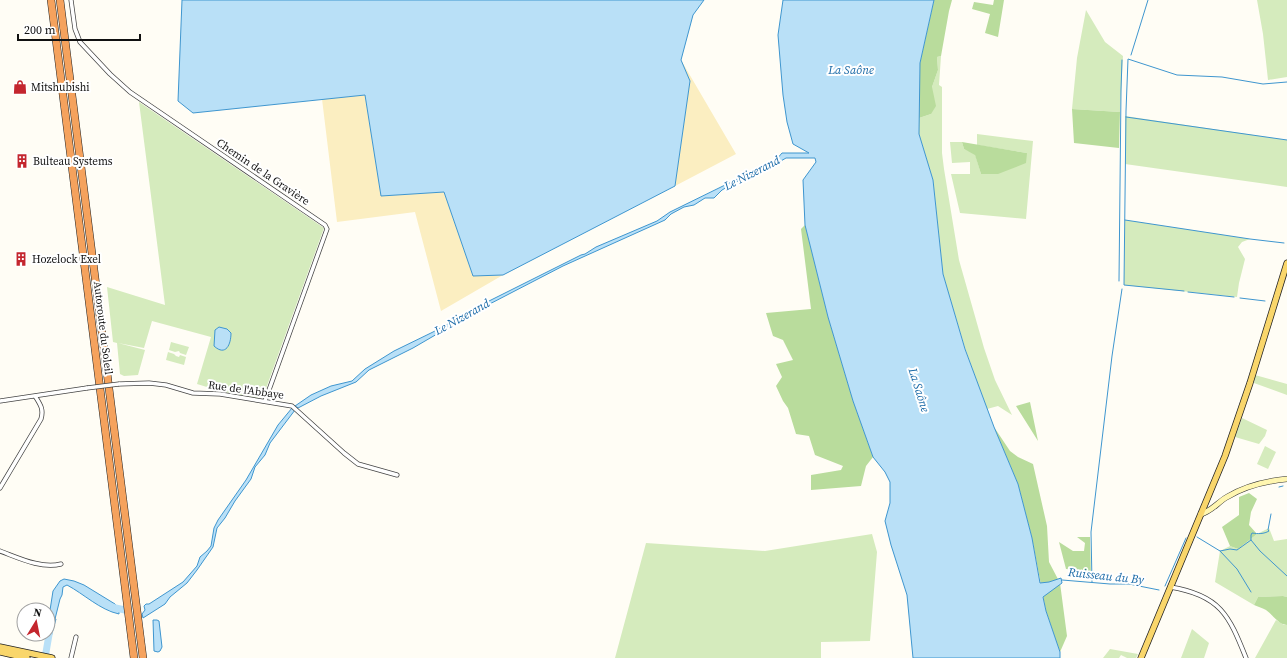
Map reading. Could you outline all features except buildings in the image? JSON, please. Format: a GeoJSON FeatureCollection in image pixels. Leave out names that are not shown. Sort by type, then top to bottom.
{"type":"FeatureCollection","features":[{"type":"Feature","properties":{"kind":"highway","name":"Autoroute du Soleil"},"geometry":{"type":"LineString","coordinates":[[51,0],[134,658]]}},
{"type":"Feature","properties":{"kind":"highway","name":"Autoroute du Soleil"},"geometry":{"type":"LineString","coordinates":[[60,0],[143,658]]}},
{"type":"Feature","properties":{"kind":"main road"},"geometry":{"type":"LineString","coordinates":[[1141,658],[1225,456],[1287,263]]}},
{"type":"Feature","properties":{"kind":"main road"},"geometry":{"type":"LineString","coordinates":[[0,646],[51,658]]}},
{"type":"Feature","properties":{"kind":"main road"},"geometry":{"type":"LineString","coordinates":[[0,652],[27,658]]}},
{"type":"Feature","properties":{"kind":"street","name":"Chemin de la Gravière"},"geometry":{"type":"LineString","coordinates":[[70,0],[74,24],[80,42],[110,74],[130,92],[325,225],[327,229],[266,401]]}},
{"type":"Feature","properties":{"kind":"street","name":"Rue de l'Abbaye"},"geometry":{"type":"LineString","coordinates":[[35,396],[119,384],[149,383],[166,385],[194,393],[220,394],[292,406],[344,454],[358,464],[397,475]]}},
{"type":"Feature","properties":{"kind":"street"},"geometry":{"type":"LineString","coordinates":[[0,400],[35,396],[41,406],[42,413],[41,419],[0,488]]}},
{"type":"Feature","properties":{"kind":"street"},"geometry":{"type":"LineString","coordinates":[[1201,514],[1210,510],[1217,503],[1240,489],[1256,484],[1287,479]]}},
{"type":"Feature","properties":{"kind":"street"},"geometry":{"type":"LineString","coordinates":[[1206,502],[1212,504],[1217,503]]}},
{"type":"Feature","properties":{"kind":"street"},"geometry":{"type":"LineString","coordinates":[[0,551],[44,565],[52,566],[61,564]]}},
{"type":"Feature","properties":{"kind":"street"},"geometry":{"type":"LineString","coordinates":[[1170,588],[1186,590],[1200,595],[1212,602],[1222,611],[1230,620],[1246,658]]}},
{"type":"Feature","properties":{"kind":"street"},"geometry":{"type":"LineString","coordinates":[[71,658],[76,637]]}},
{"type":"Feature","properties":{"kind":"green space"},"geometry":{"type":"Polygon","coordinates":[[[934,0],[952,0],[941,56],[937,57],[938,70],[932,87],[936,106],[931,114],[919,118],[920,63],[934,0]]]}},
{"type":"Feature","properties":{"kind":"green space"},"geometry":{"type":"Polygon","coordinates":[[[994,0],[1004,0],[998,37],[985,33],[990,14],[972,9],[974,2],[993,5],[994,0]]]}},
{"type":"Feature","properties":{"kind":"green space"},"geometry":{"type":"Polygon","coordinates":[[[1257,0],[1287,0],[1287,77],[1268,80],[1263,34],[1257,0]]]}},
{"type":"Feature","properties":{"kind":"green space"},"geometry":{"type":"Polygon","coordinates":[[[1086,10],[1105,42],[1123,56],[1120,112],[1072,109],[1077,58],[1086,10]]]}},
{"type":"Feature","properties":{"kind":"green space"},"geometry":{"type":"Polygon","coordinates":[[[941,56],[939,85],[942,87],[942,153],[959,260],[984,348],[995,380],[1012,415],[998,406],[987,409],[965,348],[943,274],[933,180],[919,134],[919,118],[931,114],[932,87],[938,70],[937,57],[941,56]]]}},
{"type":"Feature","properties":{"kind":"green space"},"geometry":{"type":"Polygon","coordinates":[[[139,102],[324,228],[264,394],[257,398],[220,391],[197,384],[211,337],[152,321],[144,348],[118,343],[145,350],[138,375],[124,376],[120,374],[117,343],[113,342],[107,287],[165,305],[139,102]]]}},
{"type":"Feature","properties":{"kind":"green space"},"geometry":{"type":"Polygon","coordinates":[[[1072,109],[1120,112],[1119,148],[1074,143],[1072,109]]]}},
{"type":"Feature","properties":{"kind":"green space"},"geometry":{"type":"Polygon","coordinates":[[[1125,116],[1287,140],[1287,187],[1125,164],[1125,116]]]}},
{"type":"Feature","properties":{"kind":"green space"},"geometry":{"type":"Polygon","coordinates":[[[977,134],[1033,141],[1026,219],[960,213],[951,174],[970,174],[970,162],[952,163],[950,142],[962,142],[964,149],[975,154],[981,174],[1027,153],[977,145],[977,134]]]}},
{"type":"Feature","properties":{"kind":"green space"},"geometry":{"type":"Polygon","coordinates":[[[962,142],[1027,153],[1026,163],[998,174],[981,174],[975,155],[964,149],[962,142]]]}},
{"type":"Feature","properties":{"kind":"green space"},"geometry":{"type":"Polygon","coordinates":[[[1125,220],[1250,239],[1242,242],[1238,247],[1245,259],[1237,297],[1124,285],[1125,220]]]}},
{"type":"Feature","properties":{"kind":"green space"},"geometry":{"type":"Polygon","coordinates":[[[805,225],[828,317],[853,401],[873,457],[866,466],[861,486],[811,490],[811,475],[841,470],[843,466],[815,455],[809,436],[796,434],[788,408],[776,386],[782,377],[776,364],[793,360],[783,340],[773,336],[766,313],[811,309],[801,229],[805,225]]]}},
{"type":"Feature","properties":{"kind":"green space"},"geometry":{"type":"Polygon","coordinates":[[[171,342],[189,347],[186,355],[180,353],[179,351],[175,352],[169,350],[171,342]]]}},
{"type":"Feature","properties":{"kind":"green space"},"geometry":{"type":"Polygon","coordinates":[[[168,352],[179,357],[180,355],[186,357],[184,365],[166,360],[168,352]]]}},
{"type":"Feature","properties":{"kind":"green space"},"geometry":{"type":"Polygon","coordinates":[[[1255,375],[1287,384],[1287,395],[1254,383],[1255,375]]]}},
{"type":"Feature","properties":{"kind":"green space"},"geometry":{"type":"Polygon","coordinates":[[[1030,402],[1038,441],[1016,406],[1030,402]]]}},
{"type":"Feature","properties":{"kind":"green space"},"geometry":{"type":"Polygon","coordinates":[[[1242,418],[1267,430],[1265,436],[1259,444],[1235,437],[1242,418]]]}},
{"type":"Feature","properties":{"kind":"green space"},"geometry":{"type":"Polygon","coordinates":[[[994,427],[1010,451],[1018,457],[1033,464],[1047,526],[1049,562],[1060,583],[1067,636],[1060,652],[1046,611],[1032,538],[1018,484],[994,427]]]}},
{"type":"Feature","properties":{"kind":"green space"},"geometry":{"type":"Polygon","coordinates":[[[1265,446],[1276,452],[1268,469],[1257,464],[1265,446]]]}},
{"type":"Feature","properties":{"kind":"green space"},"geometry":{"type":"Polygon","coordinates":[[[1249,493],[1257,499],[1251,512],[1249,525],[1257,534],[1238,549],[1230,546],[1222,527],[1239,515],[1239,497],[1249,493]]]}},
{"type":"Feature","properties":{"kind":"green space"},"geometry":{"type":"Polygon","coordinates":[[[1269,528],[1274,541],[1287,539],[1287,597],[1258,597],[1254,605],[1215,582],[1220,551],[1230,546],[1238,549],[1257,534],[1269,528]]]}},
{"type":"Feature","properties":{"kind":"green space"},"geometry":{"type":"Polygon","coordinates":[[[872,534],[877,552],[870,641],[821,642],[821,658],[615,658],[646,543],[765,551],[872,534]]]}},
{"type":"Feature","properties":{"kind":"green space"},"geometry":{"type":"Polygon","coordinates":[[[1077,537],[1090,537],[1091,577],[1079,574],[1078,570],[1066,569],[1059,542],[1073,551],[1084,551],[1085,543],[1077,537]]]}},
{"type":"Feature","properties":{"kind":"green space"},"geometry":{"type":"Polygon","coordinates":[[[1258,597],[1287,597],[1287,625],[1278,621],[1266,610],[1254,605],[1258,597]]]}},
{"type":"Feature","properties":{"kind":"green space"},"geometry":{"type":"Polygon","coordinates":[[[1276,620],[1284,625],[1287,625],[1287,658],[1255,658],[1276,620]]]}},
{"type":"Feature","properties":{"kind":"green space"},"geometry":{"type":"Polygon","coordinates":[[[1192,629],[1209,643],[1204,658],[1181,658],[1192,629]]]}},
{"type":"Feature","properties":{"kind":"green space"},"geometry":{"type":"Polygon","coordinates":[[[1110,649],[1138,654],[1136,658],[1127,658],[1121,655],[1119,658],[1103,658],[1110,649]]]}},
{"type":"Feature","properties":{"kind":"sand"},"geometry":{"type":"Polygon","coordinates":[[[681,60],[736,154],[675,186],[690,81],[681,60]]]}},
{"type":"Feature","properties":{"kind":"sand"},"geometry":{"type":"Polygon","coordinates":[[[365,95],[381,196],[444,192],[473,276],[503,275],[441,311],[415,212],[337,222],[322,99],[365,95]]]}},
{"type":"Feature","properties":{"kind":"water"},"geometry":{"type":"Polygon","coordinates":[[[182,0],[704,0],[693,15],[681,60],[690,81],[675,186],[503,275],[473,276],[444,192],[381,196],[365,95],[193,113],[178,101],[182,0]]]}},
{"type":"Feature","properties":{"kind":"water","name":"La Saône"},"geometry":{"type":"Polygon","coordinates":[[[783,0],[934,0],[920,63],[919,134],[933,180],[943,274],[965,349],[994,427],[1018,484],[1032,538],[1040,583],[1061,578],[1062,583],[1043,597],[1046,611],[1060,652],[1060,658],[913,658],[907,595],[885,521],[890,503],[890,482],[885,472],[873,457],[853,401],[828,317],[805,225],[803,180],[816,162],[815,158],[786,158],[774,165],[760,169],[722,190],[714,198],[705,198],[694,205],[684,207],[671,214],[665,220],[563,266],[480,309],[413,348],[369,370],[356,382],[321,396],[298,408],[295,406],[311,395],[331,386],[352,381],[365,369],[394,351],[596,247],[657,221],[670,212],[776,160],[782,153],[809,153],[793,144],[787,122],[783,95],[778,35],[783,0]]]}},
{"type":"Feature","properties":{"kind":"water"},"geometry":{"type":"Polygon","coordinates":[[[219,327],[227,329],[231,333],[229,345],[225,350],[218,349],[214,346],[215,330],[219,327]]]}},
{"type":"Feature","properties":{"kind":"water"},"geometry":{"type":"Polygon","coordinates":[[[292,408],[295,410],[270,443],[265,455],[255,467],[251,479],[217,528],[213,547],[197,570],[187,583],[170,597],[165,604],[143,618],[142,614],[145,610],[144,606],[146,604],[149,604],[183,582],[197,566],[200,557],[211,546],[214,528],[218,520],[246,480],[278,425],[292,408]]]}},
{"type":"Feature","properties":{"kind":"water"},"geometry":{"type":"Polygon","coordinates":[[[64,579],[84,585],[115,604],[119,609],[119,614],[105,609],[67,585],[63,587],[56,615],[56,602],[51,602],[53,591],[60,581],[64,579]]]}},
{"type":"Feature","properties":{"kind":"water"},"geometry":{"type":"Polygon","coordinates":[[[153,620],[159,621],[162,647],[158,652],[154,651],[153,620]]]}},
{"type":"Feature","properties":{"kind":"waterway"},"geometry":{"type":"LineString","coordinates":[[1131,55],[1148,0]]}},
{"type":"Feature","properties":{"kind":"waterway"},"geometry":{"type":"LineString","coordinates":[[1184,291],[1124,285],[1128,59],[1177,75],[1222,77],[1263,84],[1287,82]]}},
{"type":"Feature","properties":{"kind":"waterway"},"geometry":{"type":"LineString","coordinates":[[1119,281],[1122,60]]}},
{"type":"Feature","properties":{"kind":"waterway"},"geometry":{"type":"LineString","coordinates":[[1126,117],[1287,140]]}},
{"type":"Feature","properties":{"kind":"waterway"},"geometry":{"type":"LineString","coordinates":[[1125,220],[1284,243]]}},
{"type":"Feature","properties":{"kind":"waterway"},"geometry":{"type":"LineString","coordinates":[[1092,582],[1091,532],[1112,356],[1122,289]]}},
{"type":"Feature","properties":{"kind":"waterway"},"geometry":{"type":"LineString","coordinates":[[1188,292],[1234,297]]}},
{"type":"Feature","properties":{"kind":"waterway"},"geometry":{"type":"LineString","coordinates":[[1240,298],[1265,301]]}},
{"type":"Feature","properties":{"kind":"waterway","name":"Ruisseau du By"},"geometry":{"type":"LineString","coordinates":[[1279,487],[1283,486]]}},
{"type":"Feature","properties":{"kind":"waterway","name":"Ruisseau du By"},"geometry":{"type":"LineString","coordinates":[[1197,537],[1220,551],[1230,549],[1237,550],[1251,540],[1252,533],[1261,534],[1269,531],[1271,514]]}},
{"type":"Feature","properties":{"kind":"waterway","name":"Ruisseau du By"},"geometry":{"type":"LineString","coordinates":[[1165,586],[1186,538]]}},
{"type":"Feature","properties":{"kind":"waterway"},"geometry":{"type":"LineString","coordinates":[[1251,540],[1260,551],[1287,576]]}},
{"type":"Feature","properties":{"kind":"waterway"},"geometry":{"type":"LineString","coordinates":[[1220,551],[1237,569],[1251,592]]}},
{"type":"Feature","properties":{"kind":"waterway","name":"Ruisseau du By"},"geometry":{"type":"LineString","coordinates":[[1062,580],[1129,584],[1159,590]]}},
{"type":"Feature","properties":{"kind":"waterway","name":"Le Nizerand"},"geometry":{"type":"LineString","coordinates":[[111,607],[125,610]]}},
{"type":"Feature","properties":{"kind":"waterway","name":"Le Nizerand"},"geometry":{"type":"LineString","coordinates":[[45,658],[48,642]]}},
{"type":"Feature","properties":{"kind":"place","name":"Mitshubishi"},"geometry":{"type":"Point","coordinates":[20,87]}},
{"type":"Feature","properties":{"kind":"place","name":"Bulteau Systems"},"geometry":{"type":"Point","coordinates":[22,161]}},
{"type":"Feature","properties":{"kind":"place","name":"Hozelock Exel"},"geometry":{"type":"Point","coordinates":[21,259]}}]}
